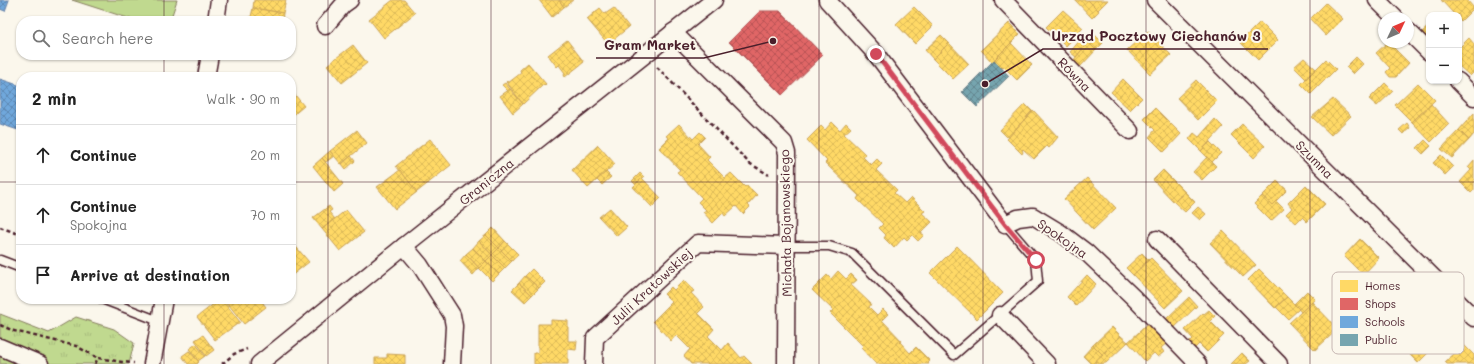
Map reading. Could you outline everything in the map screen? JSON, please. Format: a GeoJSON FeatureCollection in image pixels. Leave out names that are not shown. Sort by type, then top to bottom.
{"type":"FeatureCollection","features":[{"type":"Feature","properties":{"kind":"street"},"geometry":{"type":"LineString","coordinates":[[217,16],[219,0]]}},
{"type":"Feature","properties":{"kind":"street"},"geometry":{"type":"LineString","coordinates":[[326,26],[343,5],[350,0]]}},
{"type":"Feature","properties":{"kind":"street","name":"Graniczna"},"geometry":{"type":"LineString","coordinates":[[259,364],[404,246],[714,0]]}},
{"type":"Feature","properties":{"kind":"street"},"geometry":{"type":"LineString","coordinates":[[827,0],[876,54],[1005,224]]}},
{"type":"Feature","properties":{"kind":"street","name":"Równa"},"geometry":{"type":"LineString","coordinates":[[1003,0],[1130,131]]}},
{"type":"Feature","properties":{"kind":"street","name":"Szumna"},"geometry":{"type":"LineString","coordinates":[[1155,0],[1428,272]]}},
{"type":"Feature","properties":{"kind":"street"},"geometry":{"type":"LineString","coordinates":[[1377,0],[1389,12]]}},
{"type":"Feature","properties":{"kind":"street","name":"Michała Bojanowskiego"},"geometry":{"type":"LineString","coordinates":[[673,32],[686,43],[784,143],[787,153],[786,364]]}},
{"type":"Feature","properties":{"kind":"street"},"geometry":{"type":"LineString","coordinates":[[1414,37],[1426,49]]}},
{"type":"Feature","properties":{"kind":"street"},"geometry":{"type":"LineString","coordinates":[[207,72],[209,60]]}},
{"type":"Feature","properties":{"kind":"street"},"geometry":{"type":"LineString","coordinates":[[1461,84],[1474,97]]}},
{"type":"Feature","properties":{"kind":"street","name":"Spokojna"},"geometry":{"type":"LineString","coordinates":[[1005,224],[1018,218],[1033,216],[1061,233],[1086,252],[1134,298],[1198,364]]}},
{"type":"Feature","properties":{"kind":"street"},"geometry":{"type":"LineString","coordinates":[[1157,239],[1279,364]]}},
{"type":"Feature","properties":{"kind":"street","name":"Julii Kratowskiej"},"geometry":{"type":"LineString","coordinates":[[594,364],[594,338],[698,243],[786,246]]}},
{"type":"Feature","properties":{"kind":"street"},"geometry":{"type":"LineString","coordinates":[[404,246],[420,265],[452,315],[454,326],[452,364]]}},
{"type":"Feature","properties":{"kind":"street"},"geometry":{"type":"LineString","coordinates":[[152,364],[163,304]]}},
{"type":"Feature","properties":{"kind":"street","name":"Szumna"},"geometry":{"type":"LineString","coordinates":[[1464,308],[1474,318]]}},
{"type":"Feature","properties":{"kind":"street"},"geometry":{"type":"LineString","coordinates":[[1000,315],[1048,364]]}},
{"type":"Feature","properties":{"kind":"street"},"geometry":{"type":"LineString","coordinates":[[0,347],[40,364]]}},
{"type":"Feature","properties":{"kind":"lane"},"geometry":{"type":"LineString","coordinates":[[786,246],[829,246],[852,254],[954,355],[1038,281],[1036,260],[1005,224]]}},
{"type":"Feature","properties":{"kind":"lane"},"geometry":{"type":"LineString","coordinates":[[0,260],[16,266]]}},
{"type":"Feature","properties":{"kind":"lane"},"geometry":{"type":"LineString","coordinates":[[115,304],[159,321]]}},
{"type":"Feature","properties":{"kind":"path"},"geometry":{"type":"LineString","coordinates":[[656,66],[749,163],[786,185]]}},
{"type":"Feature","properties":{"kind":"path"},"geometry":{"type":"LineString","coordinates":[[0,227],[16,233]]}},
{"type":"Feature","properties":{"kind":"path"},"geometry":{"type":"LineString","coordinates":[[0,325],[14,331],[76,346],[98,358],[141,364]]}},
{"type":"Feature","properties":{"kind":"path"},"geometry":{"type":"LineString","coordinates":[[94,364],[98,358]]}},
{"type":"Feature","properties":{"kind":"green space"},"geometry":{"type":"Polygon","coordinates":[[[72,0],[177,0],[172,16],[122,16],[72,0]]]}},
{"type":"Feature","properties":{"kind":"green space"},"geometry":{"type":"Polygon","coordinates":[[[0,314],[49,333],[76,317],[114,329],[134,343],[129,364],[0,364],[0,314]]]}},
{"type":"Feature","properties":{"kind":"building: Homes"},"geometry":{"type":"Polygon","coordinates":[[[254,0],[286,0],[283,13],[253,8],[254,0]]]}},
{"type":"Feature","properties":{"kind":"building: Homes"},"geometry":{"type":"Polygon","coordinates":[[[393,0],[404,0],[415,13],[384,38],[369,19],[393,0]]]}},
{"type":"Feature","properties":{"kind":"building: Homes"},"geometry":{"type":"Polygon","coordinates":[[[539,0],[559,0],[564,7],[552,17],[539,0]]]}},
{"type":"Feature","properties":{"kind":"building: Homes"},"geometry":{"type":"Polygon","coordinates":[[[559,0],[573,0],[564,7],[559,0]]]}},
{"type":"Feature","properties":{"kind":"building: Homes"},"geometry":{"type":"Polygon","coordinates":[[[1075,0],[1088,0],[1099,11],[1092,18],[1075,0]]]}},
{"type":"Feature","properties":{"kind":"building: Homes"},"geometry":{"type":"Polygon","coordinates":[[[1088,0],[1108,0],[1098,10],[1088,0]]]}},
{"type":"Feature","properties":{"kind":"building: Homes"},"geometry":{"type":"Polygon","coordinates":[[[1441,0],[1467,0],[1474,8],[1462,20],[1462,12],[1452,12],[1441,0]]]}},
{"type":"Feature","properties":{"kind":"building: Homes"},"geometry":{"type":"Polygon","coordinates":[[[1326,3],[1343,19],[1326,36],[1310,19],[1326,3]]]}},
{"type":"Feature","properties":{"kind":"building: Homes"},"geometry":{"type":"Polygon","coordinates":[[[914,7],[933,26],[915,44],[896,24],[914,7]]]}},
{"type":"Feature","properties":{"kind":"building: Homes"},"geometry":{"type":"Polygon","coordinates":[[[253,8],[283,13],[283,16],[251,16],[253,8]]]}},
{"type":"Feature","properties":{"kind":"building: Homes"},"geometry":{"type":"Polygon","coordinates":[[[600,8],[605,14],[614,8],[629,27],[608,44],[587,19],[600,8]]]}},
{"type":"Feature","properties":{"kind":"building: Homes"},"geometry":{"type":"Polygon","coordinates":[[[1063,10],[1083,28],[1066,46],[1046,27],[1063,10]]]}},
{"type":"Feature","properties":{"kind":"building: Homes"},"geometry":{"type":"Polygon","coordinates":[[[1260,22],[1278,40],[1258,60],[1240,42],[1260,22]]]}},
{"type":"Feature","properties":{"kind":"building: Homes"},"geometry":{"type":"Polygon","coordinates":[[[1009,23],[1020,34],[992,62],[981,50],[1009,23]]]}},
{"type":"Feature","properties":{"kind":"building: Homes"},"geometry":{"type":"Polygon","coordinates":[[[1426,29],[1426,37],[1422,32],[1426,29]]]}},
{"type":"Feature","properties":{"kind":"building: Homes"},"geometry":{"type":"Polygon","coordinates":[[[1148,31],[1171,55],[1150,74],[1127,50],[1148,31]]]}},
{"type":"Feature","properties":{"kind":"building: Homes"},"geometry":{"type":"Polygon","coordinates":[[[941,35],[949,43],[933,59],[925,50],[941,35]]]}},
{"type":"Feature","properties":{"kind":"building: Homes"},"geometry":{"type":"Polygon","coordinates":[[[1095,35],[1103,43],[1096,50],[1088,42],[1095,35]]]}},
{"type":"Feature","properties":{"kind":"building: Homes"},"geometry":{"type":"Polygon","coordinates":[[[1469,38],[1474,44],[1474,72],[1470,76],[1462,69],[1462,45],[1469,38]]]}},
{"type":"Feature","properties":{"kind":"building: Homes"},"geometry":{"type":"Polygon","coordinates":[[[1081,39],[1086,45],[1076,57],[1070,52],[1081,39]]]}},
{"type":"Feature","properties":{"kind":"building: Homes"},"geometry":{"type":"Polygon","coordinates":[[[567,40],[584,62],[565,77],[565,73],[559,65],[557,67],[548,55],[567,40]]]}},
{"type":"Feature","properties":{"kind":"building: Homes"},"geometry":{"type":"Polygon","coordinates":[[[1088,42],[1096,50],[1079,68],[1073,61],[1088,42]]]}},
{"type":"Feature","properties":{"kind":"building: Homes"},"geometry":{"type":"Polygon","coordinates":[[[949,43],[969,64],[953,79],[933,59],[949,43]]]}},
{"type":"Feature","properties":{"kind":"building: Homes"},"geometry":{"type":"Polygon","coordinates":[[[1011,43],[1032,65],[1017,80],[1003,66],[1001,68],[994,60],[1011,43]]]}},
{"type":"Feature","properties":{"kind":"building: Homes"},"geometry":{"type":"Polygon","coordinates":[[[353,45],[367,63],[342,83],[327,65],[353,45]]]}},
{"type":"Feature","properties":{"kind":"building: Homes"},"geometry":{"type":"Polygon","coordinates":[[[1381,48],[1394,48],[1409,63],[1396,77],[1390,77],[1386,72],[1390,68],[1376,53],[1381,48]]]}},
{"type":"Feature","properties":{"kind":"building: Homes"},"geometry":{"type":"Polygon","coordinates":[[[1356,57],[1363,64],[1353,74],[1346,67],[1356,57]]]}},
{"type":"Feature","properties":{"kind":"building: Homes"},"geometry":{"type":"Polygon","coordinates":[[[1304,58],[1316,69],[1306,79],[1294,67],[1304,58]]]}},
{"type":"Feature","properties":{"kind":"building: Homes"},"geometry":{"type":"Polygon","coordinates":[[[1326,59],[1336,69],[1311,94],[1301,84],[1326,59]]]}},
{"type":"Feature","properties":{"kind":"building: Homes"},"geometry":{"type":"Polygon","coordinates":[[[528,63],[546,84],[544,84],[523,104],[506,82],[507,81],[508,83],[521,73],[520,70],[528,63]]]}},
{"type":"Feature","properties":{"kind":"building: Homes"},"geometry":{"type":"Polygon","coordinates":[[[1123,79],[1142,98],[1130,110],[1111,92],[1123,79]]]}},
{"type":"Feature","properties":{"kind":"building: Homes"},"geometry":{"type":"Polygon","coordinates":[[[1196,80],[1217,101],[1198,120],[1177,98],[1196,80]]]}},
{"type":"Feature","properties":{"kind":"building: Homes"},"geometry":{"type":"Polygon","coordinates":[[[505,83],[510,89],[508,91],[502,85],[505,83]]]}},
{"type":"Feature","properties":{"kind":"building: Homes"},"geometry":{"type":"Polygon","coordinates":[[[1385,83],[1393,91],[1377,106],[1369,99],[1385,83]]]}},
{"type":"Feature","properties":{"kind":"building: Homes"},"geometry":{"type":"Polygon","coordinates":[[[1418,83],[1435,100],[1412,122],[1395,105],[1418,83]]]}},
{"type":"Feature","properties":{"kind":"building: Homes"},"geometry":{"type":"Polygon","coordinates":[[[510,89],[523,104],[513,113],[500,96],[510,89]]]}},
{"type":"Feature","properties":{"kind":"building: Homes"},"geometry":{"type":"Polygon","coordinates":[[[296,96],[304,106],[296,113],[296,96]]]}},
{"type":"Feature","properties":{"kind":"building: Homes"},"geometry":{"type":"Polygon","coordinates":[[[1333,99],[1351,116],[1331,135],[1312,117],[1333,99]]]}},
{"type":"Feature","properties":{"kind":"building: Homes"},"geometry":{"type":"Polygon","coordinates":[[[1025,104],[1032,111],[1008,138],[1000,130],[1025,104]]]}},
{"type":"Feature","properties":{"kind":"building: Homes"},"geometry":{"type":"Polygon","coordinates":[[[1431,104],[1449,124],[1431,142],[1412,122],[1431,104]]]}},
{"type":"Feature","properties":{"kind":"building: Homes"},"geometry":{"type":"Polygon","coordinates":[[[1155,108],[1181,134],[1164,152],[1149,137],[1155,130],[1144,119],[1155,108]]]}},
{"type":"Feature","properties":{"kind":"building: Homes"},"geometry":{"type":"Polygon","coordinates":[[[1033,110],[1058,137],[1049,148],[1047,146],[1034,159],[1023,149],[1022,154],[1007,139],[1033,110]]]}},
{"type":"Feature","properties":{"kind":"building: Homes"},"geometry":{"type":"Polygon","coordinates":[[[1474,113],[1474,134],[1469,140],[1459,130],[1474,113]]]}},
{"type":"Feature","properties":{"kind":"building: Homes"},"geometry":{"type":"Polygon","coordinates":[[[1215,119],[1223,127],[1201,151],[1189,139],[1194,133],[1199,137],[1215,119]]]}},
{"type":"Feature","properties":{"kind":"building: Homes"},"geometry":{"type":"Polygon","coordinates":[[[832,122],[840,130],[846,123],[851,128],[844,134],[865,154],[863,157],[871,165],[877,159],[882,164],[876,170],[897,190],[894,193],[905,203],[911,197],[925,211],[922,213],[932,222],[921,233],[924,235],[918,241],[912,235],[907,240],[904,237],[894,248],[884,238],[886,235],[879,228],[883,224],[857,199],[859,196],[825,163],[827,161],[807,140],[821,126],[825,130],[832,122]]]}},
{"type":"Feature","properties":{"kind":"building: Homes"},"geometry":{"type":"Polygon","coordinates":[[[1407,123],[1410,128],[1403,134],[1399,130],[1407,123]]]}},
{"type":"Feature","properties":{"kind":"building: Homes"},"geometry":{"type":"Polygon","coordinates":[[[679,124],[693,139],[700,132],[705,137],[698,144],[710,157],[707,160],[725,178],[731,173],[745,187],[747,185],[757,195],[748,205],[750,207],[743,214],[736,206],[725,216],[723,213],[713,223],[703,212],[706,210],[698,202],[702,198],[677,172],[680,170],[659,148],[669,138],[666,136],[679,124]]]}},
{"type":"Feature","properties":{"kind":"building: Homes"},"geometry":{"type":"Polygon","coordinates":[[[1242,124],[1265,146],[1254,158],[1231,135],[1242,124]]]}},
{"type":"Feature","properties":{"kind":"building: Homes"},"geometry":{"type":"Polygon","coordinates":[[[357,130],[367,143],[341,164],[330,151],[357,130]]]}},
{"type":"Feature","properties":{"kind":"building: Homes"},"geometry":{"type":"Polygon","coordinates":[[[1459,130],[1469,140],[1452,158],[1441,149],[1459,130]]]}},
{"type":"Feature","properties":{"kind":"building: Homes"},"geometry":{"type":"Polygon","coordinates":[[[430,139],[451,165],[417,192],[396,166],[430,139]]]}},
{"type":"Feature","properties":{"kind":"building: Homes"},"geometry":{"type":"Polygon","coordinates":[[[1425,140],[1431,146],[1423,154],[1417,148],[1425,140]]]}},
{"type":"Feature","properties":{"kind":"building: Homes"},"geometry":{"type":"Polygon","coordinates":[[[1210,142],[1221,153],[1212,162],[1201,151],[1210,142]]]}},
{"type":"Feature","properties":{"kind":"building: Homes"},"geometry":{"type":"Polygon","coordinates":[[[598,145],[615,164],[588,188],[572,170],[598,145]]]}},
{"type":"Feature","properties":{"kind":"building: Homes"},"geometry":{"type":"Polygon","coordinates":[[[330,151],[334,156],[326,162],[322,158],[330,151]]]}},
{"type":"Feature","properties":{"kind":"building: Homes"},"geometry":{"type":"Polygon","coordinates":[[[1441,155],[1453,167],[1445,175],[1433,163],[1441,155]]]}},
{"type":"Feature","properties":{"kind":"building: Homes"},"geometry":{"type":"Polygon","coordinates":[[[351,156],[355,161],[346,169],[342,164],[351,156]]]}},
{"type":"Feature","properties":{"kind":"building: Homes"},"geometry":{"type":"Polygon","coordinates":[[[1207,157],[1216,166],[1202,180],[1193,172],[1207,157]]]}},
{"type":"Feature","properties":{"kind":"building: Homes"},"geometry":{"type":"Polygon","coordinates":[[[322,158],[343,184],[334,192],[313,166],[322,158]]]}},
{"type":"Feature","properties":{"kind":"building: Homes"},"geometry":{"type":"Polygon","coordinates":[[[1474,160],[1474,190],[1471,193],[1460,182],[1471,170],[1468,167],[1474,160]]]}},
{"type":"Feature","properties":{"kind":"building: Homes"},"geometry":{"type":"Polygon","coordinates":[[[400,170],[417,192],[395,209],[377,187],[400,170]]]}},
{"type":"Feature","properties":{"kind":"building: Homes"},"geometry":{"type":"Polygon","coordinates":[[[1163,170],[1185,192],[1174,202],[1153,180],[1163,170]]]}},
{"type":"Feature","properties":{"kind":"building: Homes"},"geometry":{"type":"Polygon","coordinates":[[[606,172],[611,177],[602,185],[597,180],[606,172]]]}},
{"type":"Feature","properties":{"kind":"building: Homes"},"geometry":{"type":"Polygon","coordinates":[[[640,173],[644,177],[635,184],[632,181],[640,173]]]}},
{"type":"Feature","properties":{"kind":"building: Homes"},"geometry":{"type":"Polygon","coordinates":[[[642,178],[661,198],[652,207],[633,187],[642,178]]]}},
{"type":"Feature","properties":{"kind":"building: Homes"},"geometry":{"type":"Polygon","coordinates":[[[1087,178],[1116,208],[1093,230],[1064,199],[1087,178]]]}},
{"type":"Feature","properties":{"kind":"building: Homes"},"geometry":{"type":"Polygon","coordinates":[[[1277,181],[1287,190],[1272,205],[1262,196],[1277,181]]]}},
{"type":"Feature","properties":{"kind":"building: Homes"},"geometry":{"type":"Polygon","coordinates":[[[1306,185],[1325,204],[1307,222],[1302,217],[1296,223],[1286,214],[1292,208],[1288,203],[1306,185]]]}},
{"type":"Feature","properties":{"kind":"building: Homes"},"geometry":{"type":"Polygon","coordinates":[[[1185,192],[1195,202],[1185,212],[1174,202],[1185,192]]]}},
{"type":"Feature","properties":{"kind":"building: Homes"},"geometry":{"type":"Polygon","coordinates":[[[1262,196],[1272,205],[1276,201],[1284,209],[1271,221],[1254,204],[1262,196]]]}},
{"type":"Feature","properties":{"kind":"building: Homes"},"geometry":{"type":"Polygon","coordinates":[[[329,206],[332,210],[329,212],[335,219],[322,229],[313,218],[329,206]]]}},
{"type":"Feature","properties":{"kind":"building: Homes"},"geometry":{"type":"Polygon","coordinates":[[[1198,207],[1206,214],[1200,220],[1192,213],[1198,207]]]}},
{"type":"Feature","properties":{"kind":"building: Homes"},"geometry":{"type":"Polygon","coordinates":[[[610,208],[627,227],[617,236],[599,217],[610,208]]]}},
{"type":"Feature","properties":{"kind":"building: Homes"},"geometry":{"type":"Polygon","coordinates":[[[346,210],[364,232],[340,251],[322,229],[346,210]]]}},
{"type":"Feature","properties":{"kind":"building: Homes"},"geometry":{"type":"Polygon","coordinates":[[[493,228],[505,241],[499,248],[486,235],[493,228]]]}},
{"type":"Feature","properties":{"kind":"building: Homes"},"geometry":{"type":"Polygon","coordinates":[[[1223,231],[1256,265],[1243,277],[1210,243],[1223,231]]]}},
{"type":"Feature","properties":{"kind":"building: Homes"},"geometry":{"type":"Polygon","coordinates":[[[486,235],[499,248],[492,255],[479,241],[486,235]]]}},
{"type":"Feature","properties":{"kind":"building: Homes"},"geometry":{"type":"Polygon","coordinates":[[[1360,239],[1379,258],[1366,272],[1360,272],[1344,256],[1360,239]]]}},
{"type":"Feature","properties":{"kind":"building: Homes"},"geometry":{"type":"Polygon","coordinates":[[[479,241],[492,255],[486,261],[473,248],[479,241]]]}},
{"type":"Feature","properties":{"kind":"building: Homes"},"geometry":{"type":"Polygon","coordinates":[[[505,241],[518,254],[512,261],[499,248],[505,241]]]}},
{"type":"Feature","properties":{"kind":"building: Homes"},"geometry":{"type":"Polygon","coordinates":[[[957,246],[1003,293],[977,319],[930,273],[957,246]]]}},
{"type":"Feature","properties":{"kind":"building: Homes"},"geometry":{"type":"Polygon","coordinates":[[[296,247],[309,262],[296,272],[296,247]]]}},
{"type":"Feature","properties":{"kind":"building: Homes"},"geometry":{"type":"Polygon","coordinates":[[[473,248],[486,261],[479,268],[466,254],[473,248]]]}},
{"type":"Feature","properties":{"kind":"building: Homes"},"geometry":{"type":"Polygon","coordinates":[[[499,248],[512,261],[505,268],[492,255],[499,248]]]}},
{"type":"Feature","properties":{"kind":"building: Homes"},"geometry":{"type":"Polygon","coordinates":[[[1142,253],[1149,260],[1133,275],[1126,268],[1142,253]]]}},
{"type":"Feature","properties":{"kind":"building: Homes"},"geometry":{"type":"Polygon","coordinates":[[[466,254],[479,268],[473,275],[460,261],[466,254]]]}},
{"type":"Feature","properties":{"kind":"building: Homes"},"geometry":{"type":"Polygon","coordinates":[[[492,255],[505,268],[499,274],[486,261],[492,255]]]}},
{"type":"Feature","properties":{"kind":"building: Homes"},"geometry":{"type":"Polygon","coordinates":[[[1151,258],[1183,291],[1165,308],[1133,275],[1151,258]]]}},
{"type":"Feature","properties":{"kind":"building: Homes"},"geometry":{"type":"Polygon","coordinates":[[[486,261],[499,274],[492,281],[479,268],[486,261]]]}},
{"type":"Feature","properties":{"kind":"building: Homes"},"geometry":{"type":"Polygon","coordinates":[[[532,269],[545,282],[539,288],[525,276],[532,269]]]}},
{"type":"Feature","properties":{"kind":"building: Homes"},"geometry":{"type":"Polygon","coordinates":[[[1259,269],[1287,297],[1275,308],[1248,280],[1259,269]]]}},
{"type":"Feature","properties":{"kind":"building: Homes"},"geometry":{"type":"Polygon","coordinates":[[[838,271],[846,279],[851,274],[857,280],[851,285],[871,304],[869,307],[877,315],[883,309],[888,314],[882,320],[902,341],[900,342],[910,353],[916,347],[930,361],[928,363],[929,364],[876,364],[861,348],[863,346],[830,313],[833,310],[812,290],[827,275],[831,279],[838,271]]]}},
{"type":"Feature","properties":{"kind":"building: Homes"},"geometry":{"type":"Polygon","coordinates":[[[1087,275],[1096,284],[1076,306],[1067,297],[1087,275]]]}},
{"type":"Feature","properties":{"kind":"building: Homes"},"geometry":{"type":"Polygon","coordinates":[[[525,276],[539,288],[532,295],[519,283],[525,276]]]}},
{"type":"Feature","properties":{"kind":"building: Homes"},"geometry":{"type":"Polygon","coordinates":[[[684,280],[694,291],[691,293],[704,307],[698,313],[714,329],[708,336],[722,350],[728,343],[741,358],[744,356],[752,364],[691,364],[684,356],[690,349],[676,335],[671,341],[653,321],[672,302],[664,294],[671,287],[674,290],[684,280]]]}},
{"type":"Feature","properties":{"kind":"building: Homes"},"geometry":{"type":"Polygon","coordinates":[[[519,283],[532,295],[525,302],[512,290],[519,283]]]}},
{"type":"Feature","properties":{"kind":"building: Homes"},"geometry":{"type":"Polygon","coordinates":[[[1307,291],[1315,299],[1301,312],[1294,304],[1307,291]]]}},
{"type":"Feature","properties":{"kind":"building: Homes"},"geometry":{"type":"Polygon","coordinates":[[[1189,297],[1197,306],[1173,329],[1165,320],[1189,297]]]}},
{"type":"Feature","properties":{"kind":"building: Homes"},"geometry":{"type":"Polygon","coordinates":[[[1287,297],[1299,309],[1288,319],[1276,307],[1287,297]]]}},
{"type":"Feature","properties":{"kind":"building: Homes"},"geometry":{"type":"Polygon","coordinates":[[[1312,302],[1332,323],[1332,334],[1315,350],[1289,323],[1312,302]]]}},
{"type":"Feature","properties":{"kind":"building: Homes"},"geometry":{"type":"Polygon","coordinates":[[[214,304],[226,304],[240,322],[215,340],[197,317],[214,304]]]}},
{"type":"Feature","properties":{"kind":"building: Homes"},"geometry":{"type":"Polygon","coordinates":[[[228,304],[264,304],[266,307],[244,324],[228,304]]]}},
{"type":"Feature","properties":{"kind":"building: Homes"},"geometry":{"type":"Polygon","coordinates":[[[1209,310],[1215,316],[1210,321],[1224,335],[1207,352],[1199,344],[1195,348],[1189,343],[1193,339],[1185,330],[1203,313],[1204,314],[1209,310]]]}},
{"type":"Feature","properties":{"kind":"building: Homes"},"geometry":{"type":"Polygon","coordinates":[[[551,320],[568,321],[568,341],[577,341],[576,350],[568,349],[568,364],[534,364],[534,353],[538,353],[538,324],[551,324],[551,320]]]}},
{"type":"Feature","properties":{"kind":"building: Homes"},"geometry":{"type":"Polygon","coordinates":[[[1150,322],[1168,342],[1161,348],[1164,352],[1158,357],[1154,353],[1145,361],[1128,342],[1150,322]]]}},
{"type":"Feature","properties":{"kind":"building: Homes"},"geometry":{"type":"Polygon","coordinates":[[[1112,327],[1121,336],[1103,355],[1093,345],[1112,327]]]}},
{"type":"Feature","properties":{"kind":"building: Homes"},"geometry":{"type":"Polygon","coordinates":[[[203,335],[214,350],[206,356],[195,340],[203,335]]]}},
{"type":"Feature","properties":{"kind":"building: Homes"},"geometry":{"type":"Polygon","coordinates":[[[1121,336],[1128,342],[1106,363],[1097,364],[1095,362],[1121,336]]]}},
{"type":"Feature","properties":{"kind":"building: Homes"},"geometry":{"type":"Polygon","coordinates":[[[196,344],[205,356],[198,361],[189,349],[196,344]]]}},
{"type":"Feature","properties":{"kind":"building: Homes"},"geometry":{"type":"Polygon","coordinates":[[[1093,345],[1103,355],[1091,364],[1083,356],[1093,345]]]}},
{"type":"Feature","properties":{"kind":"building: Homes"},"geometry":{"type":"Polygon","coordinates":[[[1464,345],[1474,355],[1474,364],[1447,364],[1445,362],[1454,354],[1464,354],[1464,345]]]}},
{"type":"Feature","properties":{"kind":"building: Homes"},"geometry":{"type":"Polygon","coordinates":[[[189,351],[199,362],[197,364],[188,364],[182,356],[189,351]]]}},
{"type":"Feature","properties":{"kind":"building: Homes"},"geometry":{"type":"Polygon","coordinates":[[[1242,353],[1250,361],[1246,364],[1231,364],[1242,353]]]}},
{"type":"Feature","properties":{"kind":"building: Homes"},"geometry":{"type":"Polygon","coordinates":[[[387,354],[405,355],[405,364],[375,364],[375,358],[387,358],[387,354]]]}},
{"type":"Feature","properties":{"kind":"building: Homes"},"geometry":{"type":"Polygon","coordinates":[[[1411,354],[1427,354],[1418,363],[1410,355],[1411,354]]]}},
{"type":"Feature","properties":{"kind":"building: Shops"},"geometry":{"type":"Polygon","coordinates":[[[760,11],[780,11],[823,55],[782,95],[729,42],[760,11]]]}},
{"type":"Feature","properties":{"kind":"building: Schools"},"geometry":{"type":"Polygon","coordinates":[[[0,0],[9,0],[5,11],[0,9],[0,0]]]}},
{"type":"Feature","properties":{"kind":"building: Schools"},"geometry":{"type":"Polygon","coordinates":[[[0,79],[16,84],[16,129],[0,124],[0,79]]]}},
{"type":"Feature","properties":{"kind":"building: Public"},"geometry":{"type":"Polygon","coordinates":[[[994,60],[1009,76],[977,107],[962,92],[994,60]]]}},
{"type":"Feature","properties":{"kind":"place","name":"Gram Market"},"geometry":{"type":"Point","coordinates":[773,41]}},
{"type":"Feature","properties":{"kind":"place","name":"Urząd Pocztowy Ciechanów 3"},"geometry":{"type":"Point","coordinates":[985,84]}},
{"type":"Feature","properties":{"kind":"route"},"geometry":{"type":"LineString","coordinates":[[876,54],[1005,224],[1036,260]]}}]}
